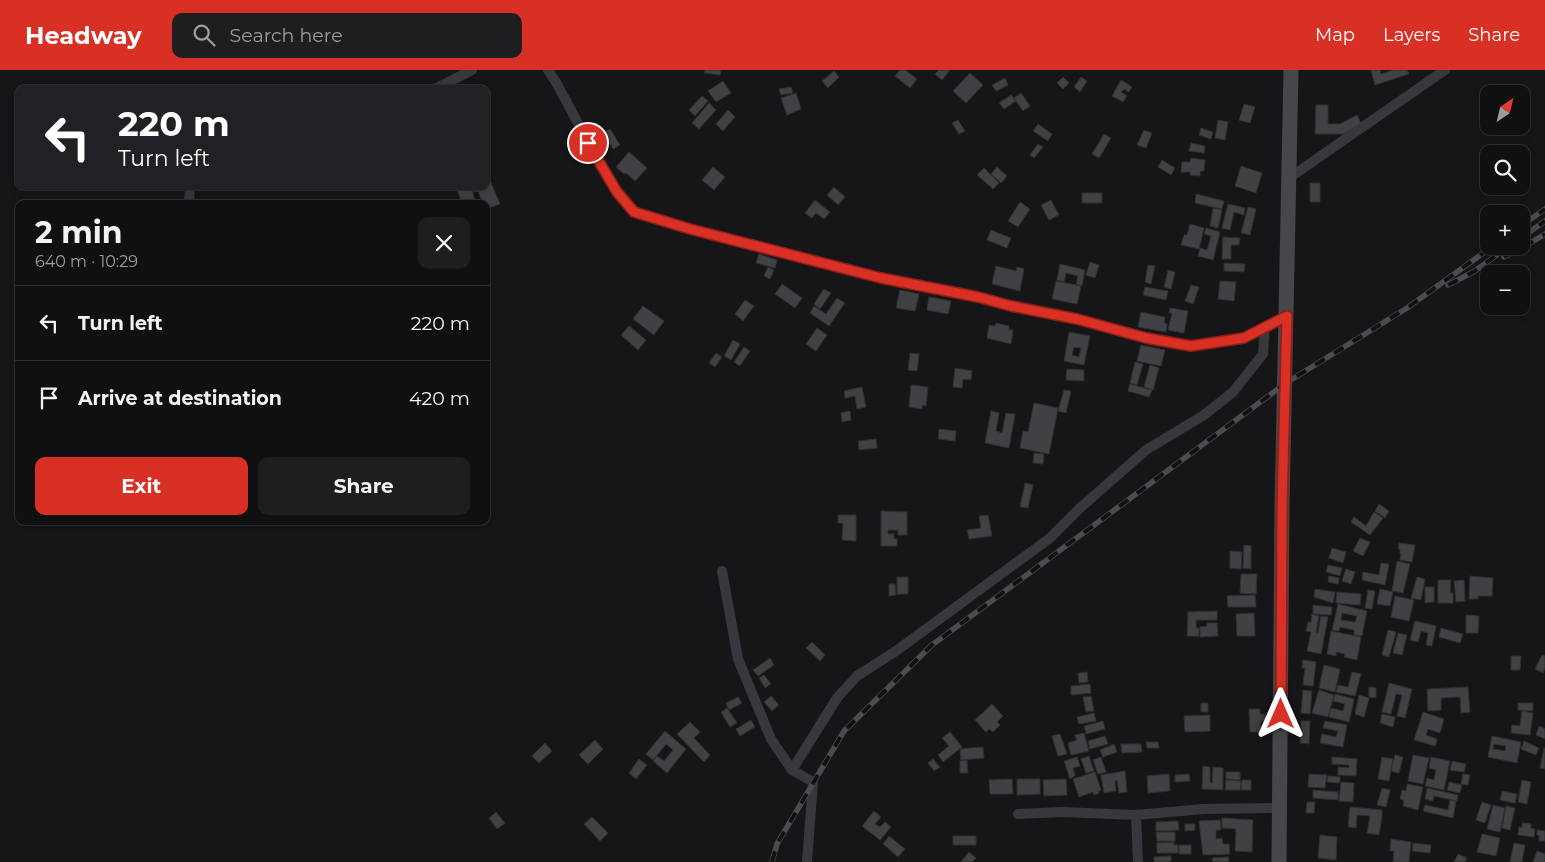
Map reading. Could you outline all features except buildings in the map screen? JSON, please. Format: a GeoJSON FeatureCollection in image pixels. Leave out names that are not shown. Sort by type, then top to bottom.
{"type":"FeatureCollection","features":[{"type":"Feature","properties":{"kind":"street"},"geometry":{"type":"LineString","coordinates":[[443,85],[472,70]]}},
{"type":"Feature","properties":{"kind":"street"},"geometry":{"type":"LineString","coordinates":[[548,70],[617,192],[634,212],[690,229],[881,278],[978,297],[1011,306],[1077,319],[1146,338],[1191,346],[1244,338],[1287,316]]}},
{"type":"Feature","properties":{"kind":"street"},"geometry":{"type":"LineString","coordinates":[[1279,862],[1282,507],[1291,70]]}},
{"type":"Feature","properties":{"kind":"street"},"geometry":{"type":"LineString","coordinates":[[1289,178],[1445,70]]}},
{"type":"Feature","properties":{"kind":"street"},"geometry":{"type":"LineString","coordinates":[[792,770],[837,698],[858,676],[896,651],[1050,538],[1146,450],[1204,415],[1233,392],[1263,354],[1265,327]]}},
{"type":"Feature","properties":{"kind":"street"},"geometry":{"type":"LineString","coordinates":[[722,571],[738,659],[771,739],[792,770],[813,782],[807,862]]}},
{"type":"Feature","properties":{"kind":"street"},"geometry":{"type":"LineString","coordinates":[[1018,814],[1062,812],[1136,815],[1203,809],[1280,808]]}},
{"type":"Feature","properties":{"kind":"street"},"geometry":{"type":"LineString","coordinates":[[1136,815],[1138,862]]}},
{"type":"Feature","properties":{"kind":"railway"},"geometry":{"type":"LineString","coordinates":[[1530,220],[1545,209]]}},
{"type":"Feature","properties":{"kind":"railway"},"geometry":{"type":"LineString","coordinates":[[1530,232],[1545,221]]}},
{"type":"Feature","properties":{"kind":"railway"},"geometry":{"type":"LineString","coordinates":[[1504,257],[1545,234]]}},
{"type":"Feature","properties":{"kind":"railway"},"geometry":{"type":"LineString","coordinates":[[772,862],[777,844],[844,731],[932,645],[1286,383],[1407,308],[1481,255]]}},
{"type":"Feature","properties":{"kind":"railway"},"geometry":{"type":"LineString","coordinates":[[1448,285],[1475,271],[1497,255]]}},
{"type":"Feature","properties":{"kind":"route"},"geometry":{"type":"LineString","coordinates":[[588,143],[617,192],[634,212],[690,229],[881,278],[978,297],[1011,306],[1077,319],[1146,338],[1191,346],[1244,338],[1287,316],[1282,507],[1281,714]]}}]}
